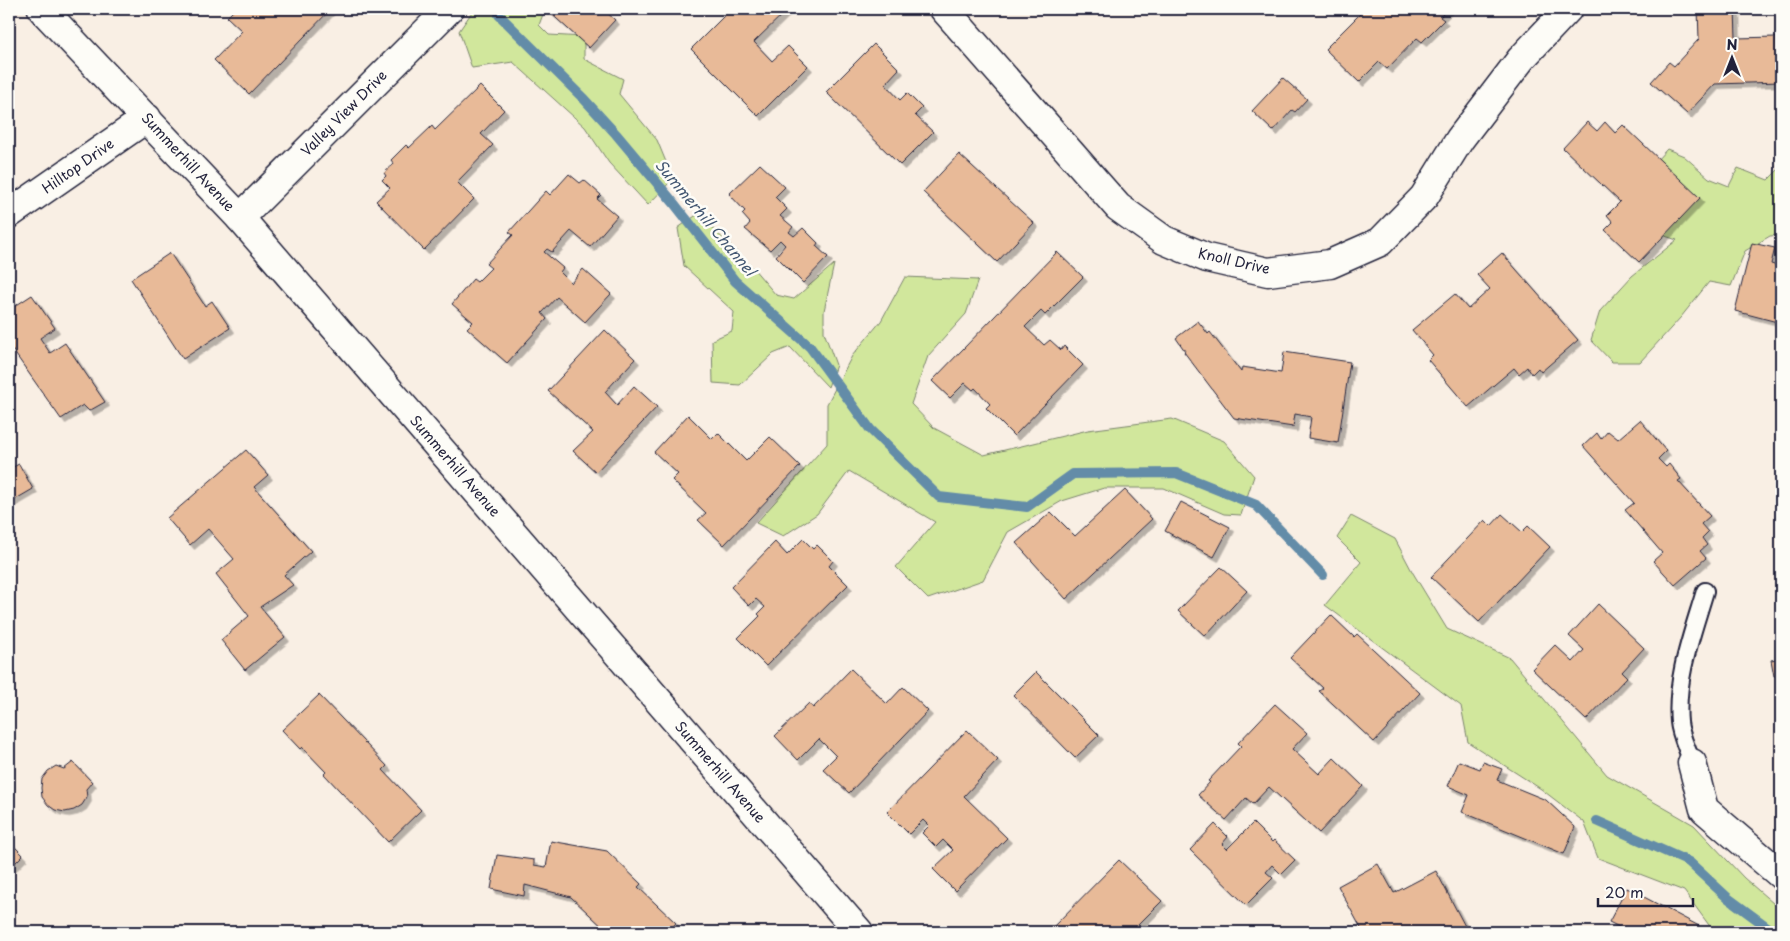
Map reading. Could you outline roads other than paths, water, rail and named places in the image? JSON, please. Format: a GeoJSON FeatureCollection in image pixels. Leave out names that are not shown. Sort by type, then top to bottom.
{"type":"FeatureCollection","features":[{"type":"Feature","properties":{"kind":"street","name":"Summerhill Avenue"},"geometry":{"type":"LineString","coordinates":[[42,9],[240,218],[859,932]]}},
{"type":"Feature","properties":{"kind":"street","name":"Valley View Drive"},"geometry":{"type":"LineString","coordinates":[[240,218],[448,9]]}},
{"type":"Feature","properties":{"kind":"street","name":"Knoll Drive"},"geometry":{"type":"LineString","coordinates":[[944,9],[1118,207],[1164,240],[1207,258],[1268,272],[1330,264],[1380,242],[1424,197],[1460,139],[1521,59],[1568,9]]}},
{"type":"Feature","properties":{"kind":"street","name":"Hilltop Drive"},"geometry":{"type":"LineString","coordinates":[[9,214],[147,118]]}},
{"type":"Feature","properties":{"kind":"street"},"geometry":{"type":"LineString","coordinates":[[1692,762],[1704,809],[1781,875]]}},
{"type":"Feature","properties":{"kind":"lane"},"geometry":{"type":"LineString","coordinates":[[1692,762],[1678,724],[1680,689],[1686,659],[1705,591]]}},
{"type":"Feature","properties":{"kind":"waterway","name":"Summerhill Channel"},"geometry":{"type":"LineString","coordinates":[[499,15],[584,99],[616,134],[673,202],[735,281],[810,347],[870,429],[939,497],[1027,507],[1073,474],[1176,473],[1256,505],[1323,575]]}},
{"type":"Feature","properties":{"kind":"waterway","name":"Summerhill Channel"},"geometry":{"type":"LineString","coordinates":[[1597,821],[1689,862],[1728,898],[1774,932]]}}]}
